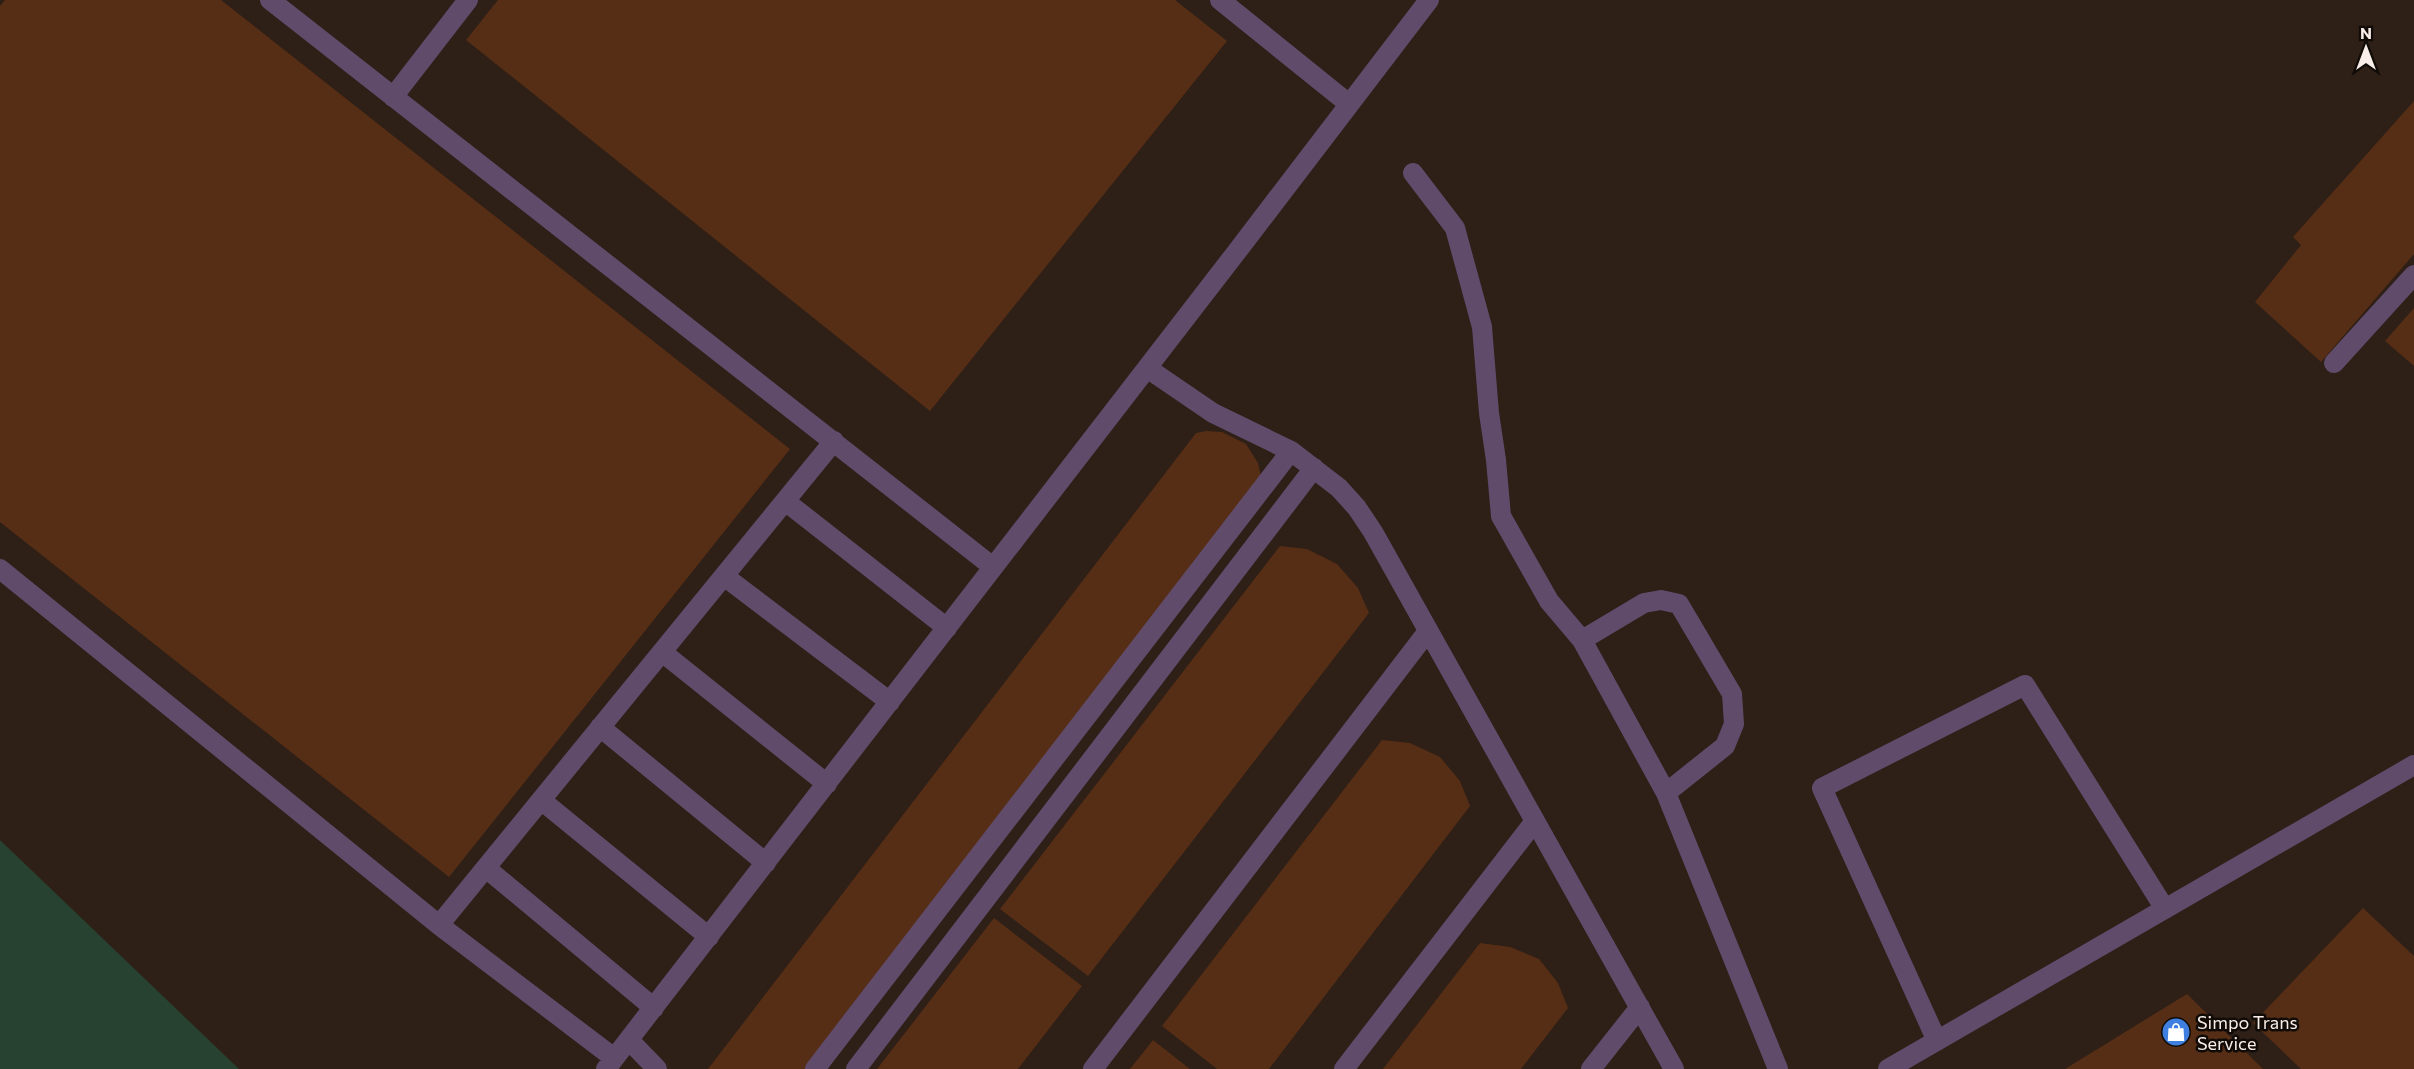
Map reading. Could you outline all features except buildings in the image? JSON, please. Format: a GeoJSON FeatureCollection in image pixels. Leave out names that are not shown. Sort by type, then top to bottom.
{"type":"FeatureCollection","features":[{"type":"Feature","properties":{"kind":"lane"},"geometry":{"type":"LineString","coordinates":[[270,0],[993,567]]}},
{"type":"Feature","properties":{"kind":"lane"},"geometry":{"type":"LineString","coordinates":[[393,97],[468,0]]}},
{"type":"Feature","properties":{"kind":"lane"},"geometry":{"type":"LineString","coordinates":[[1220,0],[1349,104]]}},
{"type":"Feature","properties":{"kind":"lane"},"geometry":{"type":"LineString","coordinates":[[0,569],[610,1064],[1429,0]]}},
{"type":"Feature","properties":{"kind":"lane"},"geometry":{"type":"LineString","coordinates":[[1413,173],[1455,228],[1482,327],[1488,413],[1496,460],[1501,516],[1550,601],[1582,640],[1666,793],[1778,1069]]}},
{"type":"Feature","properties":{"kind":"lane"},"geometry":{"type":"LineString","coordinates":[[2334,363],[2414,276]]}},
{"type":"Feature","properties":{"kind":"lane"},"geometry":{"type":"LineString","coordinates":[[1147,368],[1213,413],[1291,451],[1339,488],[1357,508],[1373,532],[1674,1069]]}},
{"type":"Feature","properties":{"kind":"lane"},"geometry":{"type":"LineString","coordinates":[[439,925],[834,441]]}},
{"type":"Feature","properties":{"kind":"lane"},"geometry":{"type":"LineString","coordinates":[[815,1069],[1291,451]]}},
{"type":"Feature","properties":{"kind":"lane"},"geometry":{"type":"LineString","coordinates":[[856,1069],[1314,468]]}},
{"type":"Feature","properties":{"kind":"lane"},"geometry":{"type":"LineString","coordinates":[[785,501],[947,628]]}},
{"type":"Feature","properties":{"kind":"lane"},"geometry":{"type":"LineString","coordinates":[[724,576],[890,702]]}},
{"type":"Feature","properties":{"kind":"lane"},"geometry":{"type":"LineString","coordinates":[[1582,640],[1644,603],[1661,600],[1679,604],[1732,694],[1734,724],[1725,746],[1666,793]]}},
{"type":"Feature","properties":{"kind":"lane"},"geometry":{"type":"LineString","coordinates":[[1093,1069],[1428,631]]}},
{"type":"Feature","properties":{"kind":"lane"},"geometry":{"type":"LineString","coordinates":[[662,652],[827,784]]}},
{"type":"Feature","properties":{"kind":"lane"},"geometry":{"type":"LineString","coordinates":[[1937,1041],[1822,788],[2025,685],[2165,909]]}},
{"type":"Feature","properties":{"kind":"lane"},"geometry":{"type":"LineString","coordinates":[[600,727],[766,863]]}},
{"type":"Feature","properties":{"kind":"lane"},"geometry":{"type":"LineString","coordinates":[[1888,1069],[2414,765]]}},
{"type":"Feature","properties":{"kind":"lane"},"geometry":{"type":"LineString","coordinates":[[541,800],[709,937]]}},
{"type":"Feature","properties":{"kind":"lane"},"geometry":{"type":"LineString","coordinates":[[1344,1069],[1535,821]]}},
{"type":"Feature","properties":{"kind":"lane"},"geometry":{"type":"LineString","coordinates":[[486,868],[654,1008]]}},
{"type":"Feature","properties":{"kind":"lane"},"geometry":{"type":"LineString","coordinates":[[1591,1069],[1640,1007]]}},
{"type":"Feature","properties":{"kind":"lane"},"geometry":{"type":"LineString","coordinates":[[629,1040],[657,1069]]}},
{"type":"Feature","properties":{"kind":"green space"},"geometry":{"type":"Polygon","coordinates":[[[0,840],[239,1069],[0,1069],[0,840]]]}},
{"type":"Feature","properties":{"kind":"place","name":"Simpo Trans Service"},"geometry":{"type":"Point","coordinates":[2176,1032]}}]}
